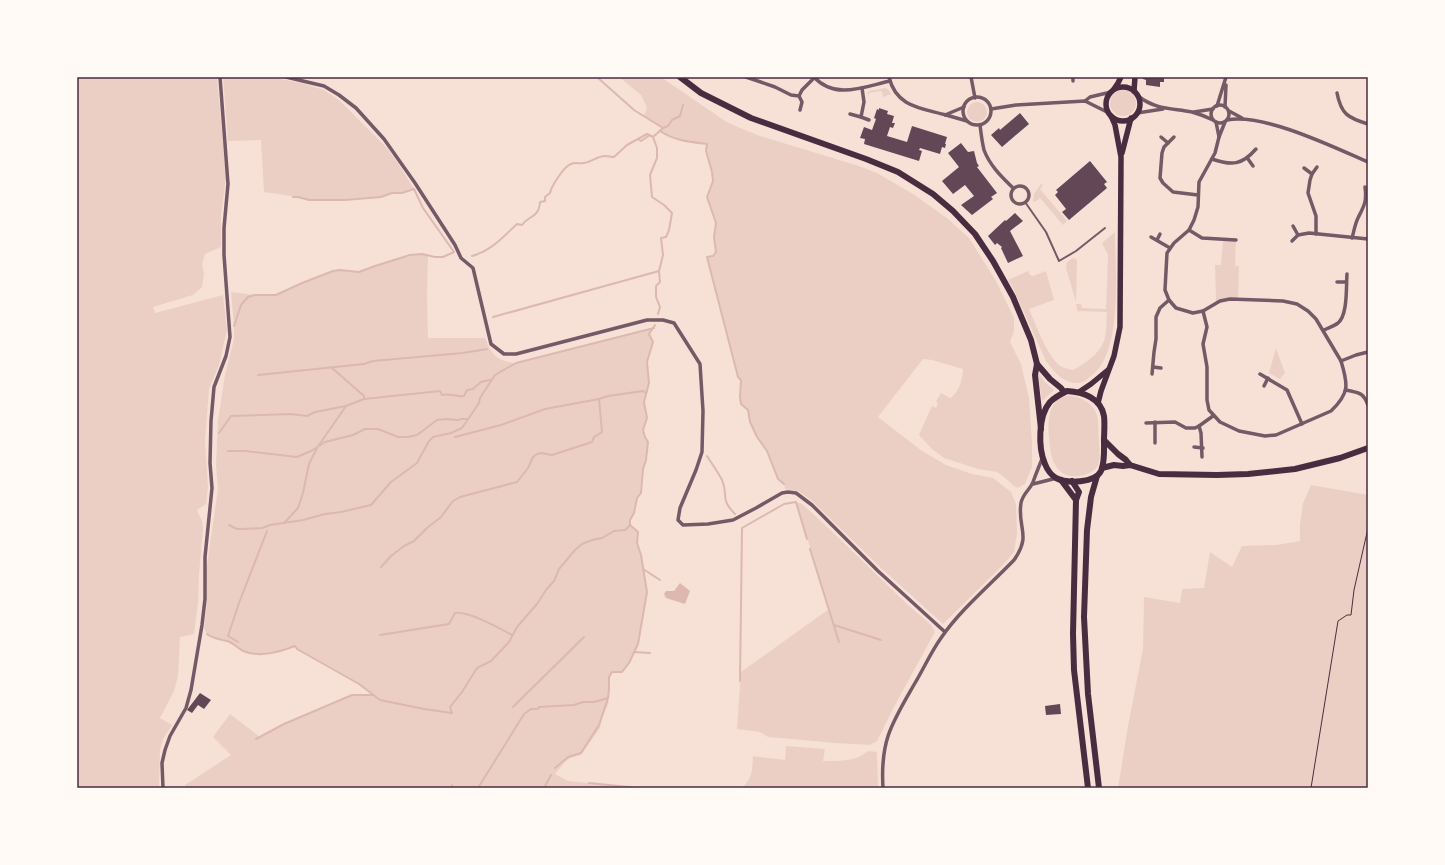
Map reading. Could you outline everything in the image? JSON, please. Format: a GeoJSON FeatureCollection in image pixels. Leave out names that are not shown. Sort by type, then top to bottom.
{"type":"FeatureCollection","features":[{"type":"Feature","properties":{"kind":"main road"},"geometry":{"type":"LineString","coordinates":[[680,77],[702,93],[751,118],[898,172],[933,194],[953,211],[969,228],[993,261],[1013,297],[1031,340],[1037,364],[1035,375],[1043,458],[1049,471],[1059,479],[1076,500]]}},
{"type":"Feature","properties":{"kind":"main road"},"geometry":{"type":"LineString","coordinates":[[1098,403],[1114,356],[1120,327],[1121,157],[1115,125],[1106,104],[1106,99],[1121,77]]}},
{"type":"Feature","properties":{"kind":"main road"},"geometry":{"type":"LineString","coordinates":[[1134,91],[1135,77]]}},
{"type":"Feature","properties":{"kind":"main road"},"geometry":{"type":"LineString","coordinates":[[1110,114],[1118,120],[1131,118],[1137,113],[1140,102],[1134,91],[1124,87],[1112,90]]}},
{"type":"Feature","properties":{"kind":"main road"},"geometry":{"type":"LineString","coordinates":[[1121,157],[1131,118]]}},
{"type":"Feature","properties":{"kind":"main road"},"geometry":{"type":"LineString","coordinates":[[1037,364],[1064,392]]}},
{"type":"Feature","properties":{"kind":"main road"},"geometry":{"type":"LineString","coordinates":[[1079,392],[1108,370]]}},
{"type":"Feature","properties":{"kind":"main road"},"geometry":{"type":"LineString","coordinates":[[1041,429],[1044,413],[1049,403],[1058,394],[1067,391],[1079,392],[1088,395],[1098,403],[1104,415],[1104,455],[1102,468],[1097,476],[1091,497],[1087,530],[1084,617],[1088,694],[1099,788]]}},
{"type":"Feature","properties":{"kind":"main road"},"geometry":{"type":"LineString","coordinates":[[1104,440],[1130,465]]}},
{"type":"Feature","properties":{"kind":"main road"},"geometry":{"type":"LineString","coordinates":[[1102,468],[1114,465],[1130,465],[1159,474],[1248,474],[1295,469],[1340,458],[1368,448]]}},
{"type":"Feature","properties":{"kind":"main road"},"geometry":{"type":"LineString","coordinates":[[1059,479],[1083,481],[1097,476]]}},
{"type":"Feature","properties":{"kind":"main road"},"geometry":{"type":"LineString","coordinates":[[1072,481],[1079,492],[1076,500],[1073,634],[1074,670],[1088,788]]}},
{"type":"Feature","properties":{"kind":"street"},"geometry":{"type":"LineString","coordinates":[[163,788],[162,764],[165,750],[170,736],[186,708],[191,690],[202,626],[205,599],[205,557],[212,488],[210,463],[214,386],[226,356],[230,337],[224,255],[224,228],[228,184],[220,77]]}},
{"type":"Feature","properties":{"kind":"street"},"geometry":{"type":"LineString","coordinates":[[286,77],[324,86],[339,95],[356,108],[384,139],[415,183],[455,245],[461,258],[473,268],[491,344],[504,354],[516,354],[647,320],[663,320],[674,323],[700,364],[703,411],[702,452],[680,508],[678,520],[683,525],[708,524],[733,520],[782,493],[796,493],[812,505],[878,571],[946,632]]}},
{"type":"Feature","properties":{"kind":"street"},"geometry":{"type":"LineString","coordinates":[[747,77],[775,87],[790,95],[799,96]]}},
{"type":"Feature","properties":{"kind":"street"},"geometry":{"type":"LineString","coordinates":[[799,96],[802,90],[814,77],[826,87],[836,91],[862,88],[890,79],[896,93],[906,103],[915,107],[967,121],[974,125],[980,125],[987,121],[990,117],[991,109],[990,105],[984,99],[974,98],[969,100],[964,107],[945,115]]}},
{"type":"Feature","properties":{"kind":"street"},"geometry":{"type":"LineString","coordinates":[[971,77],[974,98]]}},
{"type":"Feature","properties":{"kind":"street"},"geometry":{"type":"LineString","coordinates":[[1138,96],[1145,102],[1164,109],[1193,112],[1213,109],[1217,106],[1226,77]]}},
{"type":"Feature","properties":{"kind":"street"},"geometry":{"type":"LineString","coordinates":[[1225,107],[1226,77]]}},
{"type":"Feature","properties":{"kind":"street"},"geometry":{"type":"LineString","coordinates":[[861,117],[864,102],[862,88]]}},
{"type":"Feature","properties":{"kind":"street"},"geometry":{"type":"LineString","coordinates":[[1085,101],[1090,97],[1112,90]]}},
{"type":"Feature","properties":{"kind":"street"},"geometry":{"type":"LineString","coordinates":[[1337,93],[1339,106],[1343,112],[1348,116],[1368,124]]}},
{"type":"Feature","properties":{"kind":"street"},"geometry":{"type":"LineString","coordinates":[[799,96],[802,102],[800,110]]}},
{"type":"Feature","properties":{"kind":"street"},"geometry":{"type":"LineString","coordinates":[[991,109],[1016,105],[1085,101],[1110,114]]}},
{"type":"Feature","properties":{"kind":"street"},"geometry":{"type":"LineString","coordinates":[[1217,106],[1225,107],[1229,111],[1245,119],[1277,126],[1368,162]]}},
{"type":"Feature","properties":{"kind":"street"},"geometry":{"type":"LineString","coordinates":[[964,107],[964,115],[967,121]]}},
{"type":"Feature","properties":{"kind":"street"},"geometry":{"type":"LineString","coordinates":[[1137,113],[1164,109]]}},
{"type":"Feature","properties":{"kind":"street"},"geometry":{"type":"LineString","coordinates":[[1213,109],[1212,114],[1218,136]]}},
{"type":"Feature","properties":{"kind":"street"},"geometry":{"type":"LineString","coordinates":[[1203,311],[1207,327],[1203,344],[1207,367],[1207,400],[1209,410],[1220,422],[1239,431],[1265,436],[1276,435],[1331,410],[1338,404],[1346,390],[1346,380],[1341,361],[1324,330],[1308,311],[1297,304],[1283,301],[1230,299],[1220,301],[1203,311],[1193,313],[1185,312],[1176,308],[1169,300],[1165,290],[1167,253],[1188,230],[1194,220],[1198,207],[1199,182],[1212,159],[1218,136],[1230,115],[1229,111]]}},
{"type":"Feature","properties":{"kind":"street"},"geometry":{"type":"LineString","coordinates":[[1193,112],[1220,123],[1245,119]]}},
{"type":"Feature","properties":{"kind":"street"},"geometry":{"type":"LineString","coordinates":[[850,114],[868,120]]}},
{"type":"Feature","properties":{"kind":"street"},"geometry":{"type":"LineString","coordinates":[[980,125],[984,148],[988,158],[993,167],[1013,188]]}},
{"type":"Feature","properties":{"kind":"street"},"geometry":{"type":"LineString","coordinates":[[1161,136],[1168,143]]}},
{"type":"Feature","properties":{"kind":"street"},"geometry":{"type":"LineString","coordinates":[[1174,137],[1164,147],[1162,153],[1160,178],[1163,184],[1173,192],[1198,195]]}},
{"type":"Feature","properties":{"kind":"street"},"geometry":{"type":"LineString","coordinates":[[1212,159],[1221,162],[1234,163],[1248,159],[1256,149]]}},
{"type":"Feature","properties":{"kind":"street"},"geometry":{"type":"LineString","coordinates":[[1248,159],[1253,166]]}},
{"type":"Feature","properties":{"kind":"street"},"geometry":{"type":"LineString","coordinates":[[1316,234],[1316,216],[1308,193],[1312,174],[1317,167]]}},
{"type":"Feature","properties":{"kind":"street"},"geometry":{"type":"LineString","coordinates":[[1304,168],[1312,174]]}},
{"type":"Feature","properties":{"kind":"street"},"geometry":{"type":"LineString","coordinates":[[1019,186],[1027,189],[1028,197],[1025,202],[1020,204],[1013,201],[1011,195],[1013,188],[1019,186]]}},
{"type":"Feature","properties":{"kind":"street"},"geometry":{"type":"LineString","coordinates":[[1352,238],[1358,218],[1367,197],[1366,187]]}},
{"type":"Feature","properties":{"kind":"street"},"geometry":{"type":"LineString","coordinates":[[1292,226],[1298,235]]}},
{"type":"Feature","properties":{"kind":"street"},"geometry":{"type":"LineString","coordinates":[[1188,230],[1202,238],[1236,240]]}},
{"type":"Feature","properties":{"kind":"street"},"geometry":{"type":"LineString","coordinates":[[1157,240],[1160,234]]}},
{"type":"Feature","properties":{"kind":"street"},"geometry":{"type":"LineString","coordinates":[[1292,241],[1298,235],[1316,234],[1368,239]]}},
{"type":"Feature","properties":{"kind":"street"},"geometry":{"type":"LineString","coordinates":[[1151,237],[1170,248]]}},
{"type":"Feature","properties":{"kind":"street"},"geometry":{"type":"LineString","coordinates":[[1324,330],[1338,323],[1342,317],[1344,311],[1347,274]]}},
{"type":"Feature","properties":{"kind":"street"},"geometry":{"type":"LineString","coordinates":[[1337,282],[1346,282]]}},
{"type":"Feature","properties":{"kind":"street"},"geometry":{"type":"LineString","coordinates":[[1152,374],[1156,339],[1156,316],[1160,308],[1169,300]]}},
{"type":"Feature","properties":{"kind":"street"},"geometry":{"type":"LineString","coordinates":[[1341,361],[1368,352]]}},
{"type":"Feature","properties":{"kind":"street"},"geometry":{"type":"LineString","coordinates":[[1153,367],[1161,368]]}},
{"type":"Feature","properties":{"kind":"street"},"geometry":{"type":"LineString","coordinates":[[1260,374],[1287,390],[1302,424]]}},
{"type":"Feature","properties":{"kind":"street"},"geometry":{"type":"LineString","coordinates":[[1264,386],[1268,378]]}},
{"type":"Feature","properties":{"kind":"street"},"geometry":{"type":"LineString","coordinates":[[1346,390],[1359,393],[1364,396],[1368,405]]}},
{"type":"Feature","properties":{"kind":"street"},"geometry":{"type":"LineString","coordinates":[[1146,423],[1175,422],[1186,428],[1199,426],[1213,416]]}},
{"type":"Feature","properties":{"kind":"street"},"geometry":{"type":"LineString","coordinates":[[1154,443],[1156,422]]}},
{"type":"Feature","properties":{"kind":"street"},"geometry":{"type":"LineString","coordinates":[[1199,426],[1203,448],[1202,457]]}},
{"type":"Feature","properties":{"kind":"street"},"geometry":{"type":"LineString","coordinates":[[1194,447],[1203,448]]}},
{"type":"Feature","properties":{"kind":"street"},"geometry":{"type":"LineString","coordinates":[[883,788],[883,758],[891,727],[931,654],[946,632],[1018,554],[1024,539],[1021,502],[1024,494],[1033,484],[1043,458]]}},
{"type":"Feature","properties":{"kind":"street"},"geometry":{"type":"LineString","coordinates":[[1033,484],[1059,479]]}},
{"type":"Feature","properties":{"kind":"lane"},"geometry":{"type":"LineString","coordinates":[[1025,202],[1046,232],[1059,261],[1076,251],[1105,228]]}},
{"type":"Feature","properties":{"kind":"lane"},"geometry":{"type":"LineString","coordinates":[[1226,234],[1226,240]]}},
{"type":"Feature","properties":{"kind":"path"},"geometry":{"type":"LineString","coordinates":[[1311,788],[1338,621],[1347,615],[1351,615],[1354,590],[1368,528]]}},
{"type":"Feature","properties":{"kind":"shaded area"},"geometry":{"type":"Polygon","coordinates":[[[77,77],[217,77],[226,178],[221,215],[221,247],[205,254],[202,264],[204,274],[202,287],[193,295],[153,307],[155,313],[223,295],[227,330],[219,365],[209,389],[205,441],[208,487],[206,504],[197,510],[202,521],[203,529],[198,603],[194,634],[180,637],[178,676],[174,691],[160,718],[172,725],[163,739],[160,750],[159,788],[77,788],[77,77]]]}},
{"type":"Feature","properties":{"kind":"shaded area"},"geometry":{"type":"Polygon","coordinates":[[[223,77],[269,77],[302,83],[324,90],[339,100],[386,147],[414,189],[402,193],[392,193],[381,197],[330,200],[309,200],[264,192],[261,140],[228,141],[223,77]]]}},
{"type":"Feature","properties":{"kind":"shaded area"},"geometry":{"type":"Polygon","coordinates":[[[619,77],[661,77],[725,121],[740,128],[760,136],[859,166],[877,173],[913,194],[947,218],[969,238],[996,281],[1014,318],[1014,331],[1010,342],[1021,364],[1029,398],[1032,467],[1025,484],[1018,488],[997,472],[978,469],[944,458],[932,449],[919,435],[932,406],[936,408],[938,403],[936,401],[941,393],[950,398],[956,393],[961,381],[963,369],[932,360],[923,359],[878,417],[922,451],[946,465],[972,474],[993,478],[1011,492],[1016,504],[1017,533],[1014,552],[1003,565],[943,624],[881,568],[811,500],[798,491],[785,489],[784,484],[778,479],[767,451],[757,437],[750,422],[748,410],[741,404],[741,380],[738,377],[707,257],[713,256],[716,252],[714,237],[716,223],[707,197],[713,181],[706,151],[707,144],[677,139],[660,131],[663,128],[644,116],[647,108],[641,95],[619,77]]]}},
{"type":"Feature","properties":{"kind":"shaded area"},"geometry":{"type":"Polygon","coordinates":[[[885,88],[888,89],[897,103],[891,94],[883,97],[882,91],[869,93],[869,95],[867,94],[869,91],[885,88]]]}},
{"type":"Feature","properties":{"kind":"shaded area"},"geometry":{"type":"Polygon","coordinates":[[[1123,90],[1132,94],[1136,103],[1132,112],[1123,116],[1114,112],[1110,103],[1114,94],[1123,90]]]}},
{"type":"Feature","properties":{"kind":"shaded area"},"geometry":{"type":"Polygon","coordinates":[[[977,102],[984,105],[987,112],[984,119],[977,122],[970,119],[967,112],[970,105],[977,102]]]}},
{"type":"Feature","properties":{"kind":"shaded area"},"geometry":{"type":"Polygon","coordinates":[[[1041,184],[1043,185],[1040,189],[1067,221],[1063,225],[1040,198],[1033,202],[1034,194],[1041,184]]]}},
{"type":"Feature","properties":{"kind":"shaded area"},"geometry":{"type":"Polygon","coordinates":[[[1115,232],[1115,310],[1113,331],[1108,350],[1101,366],[1090,377],[1079,383],[1069,382],[1056,373],[1046,361],[1008,280],[1028,271],[1030,275],[1033,276],[1046,271],[1054,300],[1029,309],[1054,360],[1059,365],[1073,370],[1083,364],[1101,348],[1105,337],[1107,312],[1079,311],[1078,313],[1076,304],[1081,304],[1082,308],[1106,309],[1108,255],[1102,243],[1115,232]]]}},
{"type":"Feature","properties":{"kind":"shaded area"},"geometry":{"type":"Polygon","coordinates":[[[1223,240],[1236,240],[1235,266],[1239,266],[1238,300],[1230,299],[1216,303],[1215,265],[1221,265],[1223,240]]]}},
{"type":"Feature","properties":{"kind":"shaded area"},"geometry":{"type":"Polygon","coordinates":[[[422,254],[428,255],[428,338],[485,338],[490,349],[499,359],[516,363],[654,328],[649,334],[653,342],[647,362],[649,383],[644,402],[647,418],[643,430],[648,442],[646,460],[643,470],[641,493],[637,498],[634,513],[630,520],[630,525],[638,532],[637,543],[641,555],[647,592],[638,644],[629,663],[622,672],[612,672],[610,675],[607,701],[609,702],[602,718],[600,728],[581,755],[570,758],[555,774],[568,781],[639,788],[186,788],[185,785],[231,755],[213,737],[230,714],[260,737],[284,724],[352,695],[373,695],[361,685],[297,649],[295,646],[263,654],[249,653],[243,651],[228,641],[217,639],[209,635],[204,629],[207,602],[206,573],[218,489],[216,466],[218,420],[225,375],[234,339],[231,292],[255,295],[275,295],[333,271],[340,270],[360,272],[393,260],[422,254]]]}},
{"type":"Feature","properties":{"kind":"shaded area"},"geometry":{"type":"Polygon","coordinates":[[[1073,258],[1076,259],[1077,262],[1076,302],[1066,268],[1067,262],[1073,258]]]}},
{"type":"Feature","properties":{"kind":"shaded area"},"geometry":{"type":"Polygon","coordinates":[[[1276,348],[1285,373],[1280,379],[1269,373],[1276,348]]]}},
{"type":"Feature","properties":{"kind":"shaded area"},"geometry":{"type":"Polygon","coordinates":[[[1038,374],[1040,374],[1044,381],[1054,390],[1042,401],[1038,374]]]}},
{"type":"Feature","properties":{"kind":"shaded area"},"geometry":{"type":"Polygon","coordinates":[[[1066,396],[1085,400],[1093,407],[1098,419],[1100,453],[1099,462],[1094,470],[1084,475],[1074,476],[1061,472],[1056,467],[1051,453],[1049,431],[1050,413],[1055,403],[1066,396]]]}},
{"type":"Feature","properties":{"kind":"shaded area"},"geometry":{"type":"Polygon","coordinates":[[[1311,485],[1368,495],[1366,518],[1368,519],[1368,788],[1118,788],[1143,649],[1144,597],[1180,603],[1182,589],[1204,588],[1210,552],[1232,567],[1242,546],[1276,545],[1300,541],[1300,525],[1303,503],[1311,485]]]}},
{"type":"Feature","properties":{"kind":"shaded area"},"geometry":{"type":"Polygon","coordinates":[[[796,502],[802,504],[822,522],[907,604],[931,625],[935,632],[877,741],[870,745],[768,737],[760,732],[737,729],[741,672],[829,609],[796,502]]]}},
{"type":"Feature","properties":{"kind":"shaded area"},"geometry":{"type":"Polygon","coordinates":[[[680,583],[690,591],[685,604],[666,598],[664,594],[666,591],[674,591],[680,583]]]}},
{"type":"Feature","properties":{"kind":"shaded area"},"geometry":{"type":"Polygon","coordinates":[[[786,746],[825,749],[823,761],[853,759],[868,751],[877,752],[878,787],[742,788],[750,777],[753,756],[785,760],[786,746]]]}},
{"type":"Feature","properties":{"kind":"building"},"geometry":{"type":"Polygon","coordinates":[[[1143,77],[1164,77],[1164,82],[1160,82],[1160,87],[1146,85],[1146,80],[1143,79],[1143,77]]]}},
{"type":"Feature","properties":{"kind":"building"},"geometry":{"type":"Polygon","coordinates":[[[879,108],[888,111],[887,114],[894,116],[892,123],[895,123],[893,128],[890,127],[887,136],[907,142],[912,126],[947,137],[945,148],[942,147],[940,154],[920,148],[919,150],[922,151],[919,161],[864,144],[865,139],[860,138],[864,127],[872,130],[876,119],[874,118],[877,109],[879,110],[879,108]]]}},
{"type":"Feature","properties":{"kind":"building"},"geometry":{"type":"Polygon","coordinates":[[[1020,113],[1029,124],[1002,147],[991,135],[999,128],[1000,130],[1020,113]]]}},
{"type":"Feature","properties":{"kind":"building"},"geometry":{"type":"Polygon","coordinates":[[[961,143],[968,152],[974,151],[979,166],[977,167],[997,193],[991,197],[993,199],[972,215],[961,205],[974,196],[965,185],[953,194],[942,181],[959,167],[948,153],[961,143]]]}},
{"type":"Feature","properties":{"kind":"building"},"geometry":{"type":"Polygon","coordinates":[[[1090,161],[1107,182],[1104,184],[1107,188],[1069,220],[1062,212],[1066,209],[1055,195],[1058,192],[1056,190],[1090,161]]]}},
{"type":"Feature","properties":{"kind":"building"},"geometry":{"type":"Polygon","coordinates":[[[1015,213],[1023,221],[1010,231],[1023,256],[1008,263],[1001,248],[1002,247],[997,243],[995,245],[988,236],[1015,213]]]}},
{"type":"Feature","properties":{"kind":"building"},"geometry":{"type":"Polygon","coordinates":[[[200,693],[211,700],[204,709],[198,705],[192,713],[187,710],[200,693]]]}},
{"type":"Feature","properties":{"kind":"building"},"geometry":{"type":"Polygon","coordinates":[[[1060,704],[1061,714],[1046,715],[1045,706],[1060,704]]]}},
{"type":"Feature","properties":{"kind":"waterway"},"geometry":{"type":"LineString","coordinates":[[597,77],[634,110],[663,128]]}},
{"type":"Feature","properties":{"kind":"waterway"},"geometry":{"type":"LineString","coordinates":[[658,314],[660,307],[656,297],[656,286],[660,282],[659,271],[663,255],[661,238],[666,237],[669,230],[672,213],[664,205],[652,197],[650,175],[657,158],[657,148],[653,137],[663,128],[668,126],[672,120],[680,116],[683,105]]}},
{"type":"Feature","properties":{"kind":"waterway"},"geometry":{"type":"LineString","coordinates":[[660,131],[677,139],[707,144],[706,151],[713,181],[707,197],[716,223],[714,237],[716,252],[713,256],[707,257],[738,377],[741,380],[741,404],[748,410],[750,422],[757,437],[767,451],[778,479],[784,484]]}},
{"type":"Feature","properties":{"kind":"waterway"},"geometry":{"type":"LineString","coordinates":[[472,256],[485,251],[502,239],[517,224],[522,225],[536,214],[540,202],[545,201],[545,197],[550,193],[558,177],[571,164],[587,162],[602,156],[614,157],[627,145],[647,134],[653,137]]}},
{"type":"Feature","properties":{"kind":"waterway"},"geometry":{"type":"LineString","coordinates":[[638,139],[641,141],[650,135]]}},
{"type":"Feature","properties":{"kind":"waterway"},"geometry":{"type":"LineString","coordinates":[[234,326],[241,305],[248,297],[255,295],[276,295],[333,271],[340,270],[359,272],[410,255],[422,254],[443,257],[454,252],[423,208],[414,189],[402,193],[392,193],[381,197],[345,200],[309,200],[293,197]]}},
{"type":"Feature","properties":{"kind":"waterway"},"geometry":{"type":"LineString","coordinates":[[493,317],[659,271]]}},
{"type":"Feature","properties":{"kind":"waterway"},"geometry":{"type":"LineString","coordinates":[[555,768],[568,757],[581,753],[599,725],[608,698],[609,677],[612,672],[622,672],[629,663],[638,644],[647,592],[641,555],[637,543],[638,532],[630,525],[630,520],[634,513],[637,498],[641,493],[643,469],[646,460],[648,442],[643,430],[647,418],[644,402],[649,383],[647,362],[653,342],[649,334],[655,325]]}},
{"type":"Feature","properties":{"kind":"waterway"},"geometry":{"type":"LineString","coordinates":[[229,525],[237,529],[262,528],[270,525],[303,520],[371,505],[391,482],[417,463],[429,441],[433,437],[451,433],[462,428],[479,403],[480,398],[495,375],[516,363],[654,328]]}},
{"type":"Feature","properties":{"kind":"waterway"},"geometry":{"type":"LineString","coordinates":[[258,375],[364,364],[373,361],[463,353],[487,349]]}},
{"type":"Feature","properties":{"kind":"waterway"},"geometry":{"type":"LineString","coordinates":[[331,367],[364,396],[364,399]]}},
{"type":"Feature","properties":{"kind":"waterway"},"geometry":{"type":"LineString","coordinates":[[219,433],[231,416],[291,414],[307,416],[315,412],[346,406],[364,399],[440,391],[442,395],[448,394],[464,396],[467,390],[473,389],[481,382],[490,380]]}},
{"type":"Feature","properties":{"kind":"waterway"},"geometry":{"type":"LineString","coordinates":[[455,437],[501,425],[545,409],[608,396],[643,391],[646,393]]}},
{"type":"Feature","properties":{"kind":"waterway"},"geometry":{"type":"LineString","coordinates":[[381,567],[391,556],[404,546],[414,541],[441,517],[453,501],[460,497],[517,482],[528,468],[533,457],[537,454],[541,453],[552,455],[592,442],[594,437],[602,432],[599,399]]}},
{"type":"Feature","properties":{"kind":"waterway"},"geometry":{"type":"LineString","coordinates":[[319,445],[346,406]]}},
{"type":"Feature","properties":{"kind":"waterway"},"geometry":{"type":"LineString","coordinates":[[228,451],[245,451],[297,457],[311,451],[325,442],[353,435],[365,429],[378,429],[398,437],[408,437],[417,435],[437,420],[467,419]]}},
{"type":"Feature","properties":{"kind":"waterway"},"geometry":{"type":"LineString","coordinates":[[284,523],[298,508],[303,493],[309,464],[317,448]]}},
{"type":"Feature","properties":{"kind":"waterway"},"geometry":{"type":"LineString","coordinates":[[707,456],[722,480],[727,504],[735,514]]}},
{"type":"Feature","properties":{"kind":"waterway"},"geometry":{"type":"LineString","coordinates":[[740,681],[742,528],[784,504],[796,502],[807,539]]}},
{"type":"Feature","properties":{"kind":"waterway"},"geometry":{"type":"LineString","coordinates":[[207,634],[214,638],[234,644],[243,651],[256,654],[276,652],[295,646],[297,649],[359,684],[380,700],[452,713],[450,707],[462,692],[477,668],[491,661],[509,642],[517,627],[537,604],[554,581],[559,569],[575,550],[582,544],[602,538],[614,531],[625,530],[630,525]]}},
{"type":"Feature","properties":{"kind":"waterway"},"geometry":{"type":"LineString","coordinates":[[238,642],[228,636],[267,531]]}},
{"type":"Feature","properties":{"kind":"waterway"},"geometry":{"type":"LineString","coordinates":[[810,549],[839,642]]}},
{"type":"Feature","properties":{"kind":"waterway"},"geometry":{"type":"LineString","coordinates":[[643,569],[660,580]]}},
{"type":"Feature","properties":{"kind":"waterway"},"geometry":{"type":"LineString","coordinates":[[380,635],[449,624],[455,613],[476,617],[512,635]]}},
{"type":"Feature","properties":{"kind":"waterway"},"geometry":{"type":"LineString","coordinates":[[834,625],[881,640]]}},
{"type":"Feature","properties":{"kind":"waterway"},"geometry":{"type":"LineString","coordinates":[[513,707],[584,637]]}},
{"type":"Feature","properties":{"kind":"waterway"},"geometry":{"type":"LineString","coordinates":[[634,652],[650,653]]}},
{"type":"Feature","properties":{"kind":"waterway"},"geometry":{"type":"LineString","coordinates":[[256,739],[284,724],[352,695],[373,695]]}},
{"type":"Feature","properties":{"kind":"waterway"},"geometry":{"type":"LineString","coordinates":[[478,788],[524,714],[531,709],[538,709],[539,707],[574,705],[608,698]]}},
{"type":"Feature","properties":{"kind":"waterway"},"geometry":{"type":"LineString","coordinates":[[544,788],[551,775]]}},
{"type":"Feature","properties":{"kind":"waterway"},"geometry":{"type":"LineString","coordinates":[[589,783],[639,788]]}}]}
